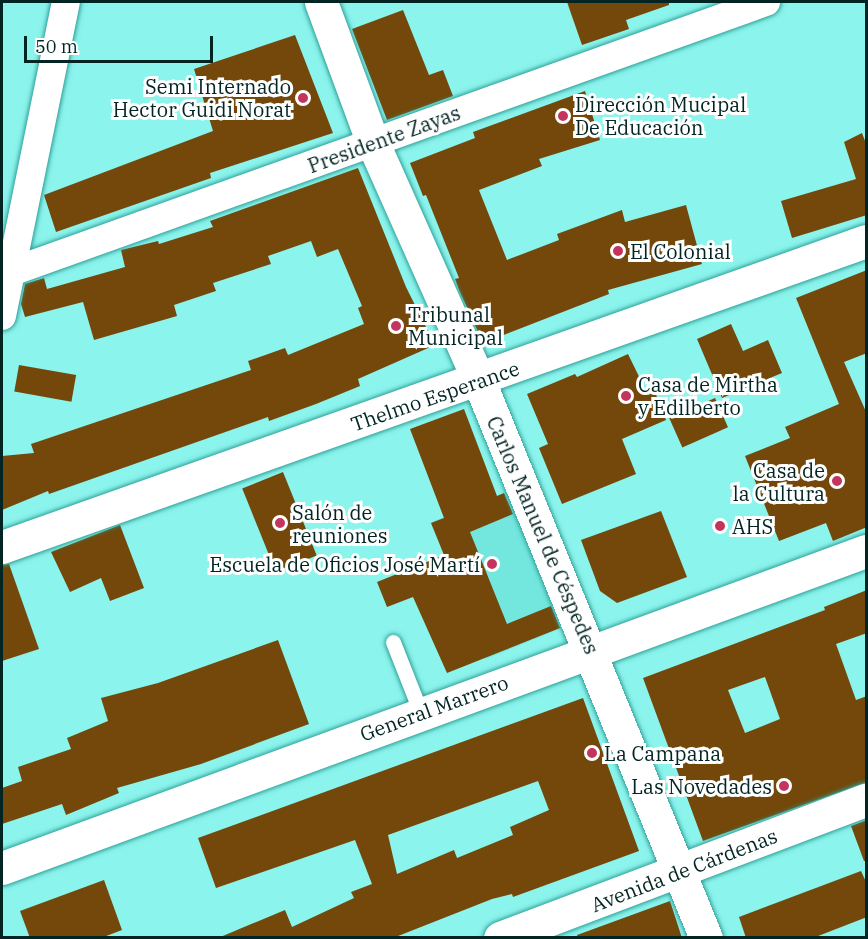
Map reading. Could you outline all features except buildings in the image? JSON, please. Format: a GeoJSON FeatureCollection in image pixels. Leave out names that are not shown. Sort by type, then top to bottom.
{"type":"FeatureCollection","features":[{"type":"Feature","properties":{"kind":"main road","name":"Carlos Manuel de Céspedes"},"geometry":{"type":"LineString","coordinates":[[321,2],[373,143],[478,381],[591,650],[706,938]]}},
{"type":"Feature","properties":{"kind":"main road","name":"Thelmo Esperance"},"geometry":{"type":"LineString","coordinates":[[2,547],[478,381],[867,241]]}},
{"type":"Feature","properties":{"kind":"main road","name":"General Marrero"},"geometry":{"type":"LineString","coordinates":[[2,868],[591,650],[867,551]]}},
{"type":"Feature","properties":{"kind":"main road","name":"Avenida de Cárdenas"},"geometry":{"type":"LineString","coordinates":[[500,938],[867,800]]}},
{"type":"Feature","properties":{"kind":"street"},"geometry":{"type":"LineString","coordinates":[[2,316],[6,271],[66,2]]}},
{"type":"Feature","properties":{"kind":"street","name":"Presidente Zayas"},"geometry":{"type":"LineString","coordinates":[[6,271],[766,2]]}},
{"type":"Feature","properties":{"kind":"lane"},"geometry":{"type":"LineString","coordinates":[[393,642],[421,713]]}},
{"type":"Feature","properties":{"kind":"shaded area","name":"Escuela de Oficios José Martí"},"geometry":{"type":"Polygon","coordinates":[[[506,492],[561,628],[486,659],[431,522],[506,492]]]}},
{"type":"Feature","properties":{"kind":"place","name":"Semi Internado Hector Guidi Norat"},"geometry":{"type":"Point","coordinates":[303,98]}},
{"type":"Feature","properties":{"kind":"place","name":"Dirección Mucipal De Educación"},"geometry":{"type":"Point","coordinates":[563,116]}},
{"type":"Feature","properties":{"kind":"place","name":"El Colonial"},"geometry":{"type":"Point","coordinates":[618,251]}},
{"type":"Feature","properties":{"kind":"place","name":"Tribunal Municipal"},"geometry":{"type":"Point","coordinates":[396,326]}},
{"type":"Feature","properties":{"kind":"place","name":"Casa de Mirtha y Edilberto"},"geometry":{"type":"Point","coordinates":[626,396]}},
{"type":"Feature","properties":{"kind":"place","name":"Casa de la Cultura"},"geometry":{"type":"Point","coordinates":[837,481]}},
{"type":"Feature","properties":{"kind":"place","name":"Salón de reuniones"},"geometry":{"type":"Point","coordinates":[280,523]}},
{"type":"Feature","properties":{"kind":"place","name":"AHS"},"geometry":{"type":"Point","coordinates":[720,526]}},
{"type":"Feature","properties":{"kind":"place","name":"Escuela de Oficios José Martí"},"geometry":{"type":"Point","coordinates":[492,564]}},
{"type":"Feature","properties":{"kind":"place","name":"La Campana"},"geometry":{"type":"Point","coordinates":[592,753]}},
{"type":"Feature","properties":{"kind":"place","name":"Las Novedades"},"geometry":{"type":"Point","coordinates":[784,786]}}]}
